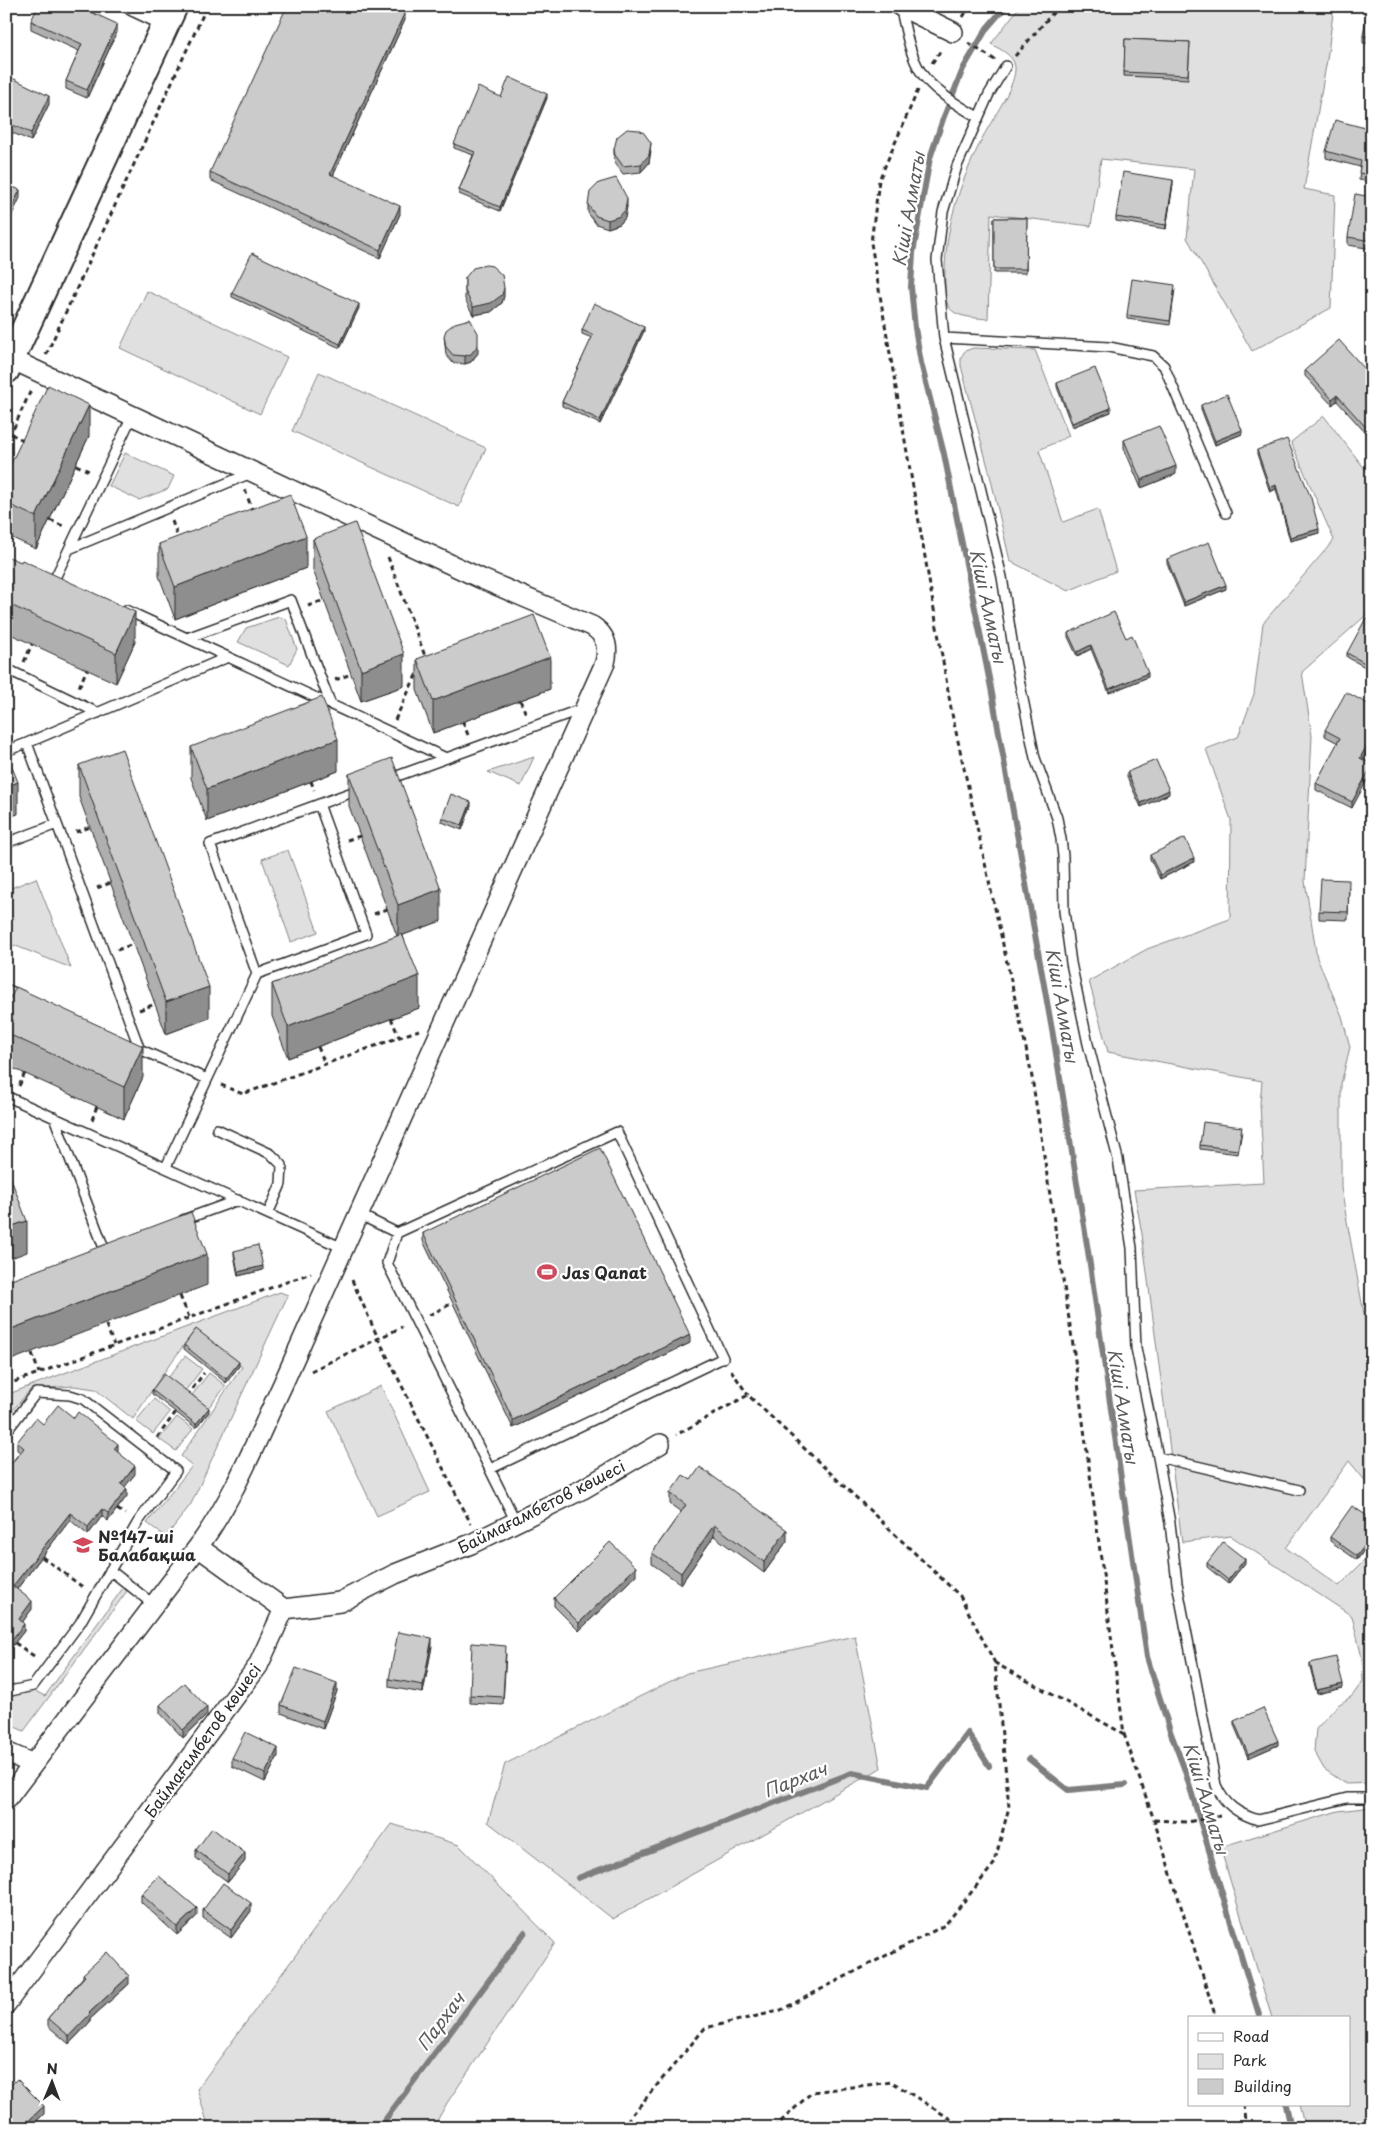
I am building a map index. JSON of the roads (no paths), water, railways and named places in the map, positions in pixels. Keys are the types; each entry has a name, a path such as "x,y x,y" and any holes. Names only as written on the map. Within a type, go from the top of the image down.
{"street":[{"path":"6,1800 198,1547 220,1516 230,1497 282,1386 585,708 607,654 605,638 599,631 379,531 246,475 132,416 38,373 9,365 171,14 133,6"},
{"path":"900,6 960,37"},
{"name":"Баймағамбетов көшесі","path":"6,2004 258,1666 284,1609 340,1602 395,1574 479,1540 583,1489 660,1444"},
{"path":"198,1547 284,1609"},
{"path":"6,1752 33,1764"}],"lane":[{"path":"900,6 914,58 925,78 963,108 978,117"},
{"path":"1006,66 978,117 957,166 948,194 937,260 944,338 1002,577 1015,660 1035,758 1057,818 1061,838 1064,911 1071,963 1088,1044 1118,1159 1132,1248 1136,1348 1170,1522 1177,1583 1219,1793 1230,1806 1258,1820 1347,1798 1372,1798"},
{"path":"944,338 1109,347 1153,356 1164,366 1226,513"},
{"path":"55,578 132,416"},
{"path":"69,549 246,475"},
{"path":"187,638 291,600 331,705"},
{"path":"116,606 446,758"},
{"path":"6,751 228,657"},
{"path":"6,681 11,671 98,713"},
{"path":"382,781 585,708"},
{"path":"27,743 140,1050"},
{"path":"166,1167 256,974 210,844 364,788"},
{"path":"256,974 366,934 319,804"},
{"path":"6,843 57,824"},
{"path":"6,989 30,1000"},
{"path":"124,1042 207,1080"},
{"path":"6,1096 268,1214 340,1255"},
{"path":"54,1117 104,1248"},
{"path":"217,1129 271,1154 282,1165 281,1184 268,1214"},
{"path":"490,1469 722,1358 617,1132 397,1234 387,1263 516,1522"},
{"path":"176,1222 238,1200"},
{"path":"358,1214 397,1234"},
{"path":"6,1432 36,1393 70,1395 91,1403 176,1471 138,1522 80,1623 33,1686 6,1692"},
{"path":"1158,1457 1298,1490"},
{"path":"110,1570 154,1605"}],"waterway":[{"name":"Кіші Алматы","path":"1006,6 987,28 963,69 930,158 913,253 911,287 915,328 921,363 944,454 991,688 1054,1041 1088,1251 1147,1657 1170,1731 1184,1768 1259,2016"},
{"name":"Пархач","path":"578,1878 852,1773 927,1788 968,1733 989,1766"},
{"name":"Пархач","path":"1029,1759 1068,1790 1125,1785"},
{"name":"Пархач","path":"379,2128 525,1932"},
{"name":"Кіші Алматы","path":"1286,2106 1291,2128"}],"place":[{"name":"Jas Qanat","path":"547,1272"},
{"name":"№147-ші Балабақша","path":"83,1545"}]}
